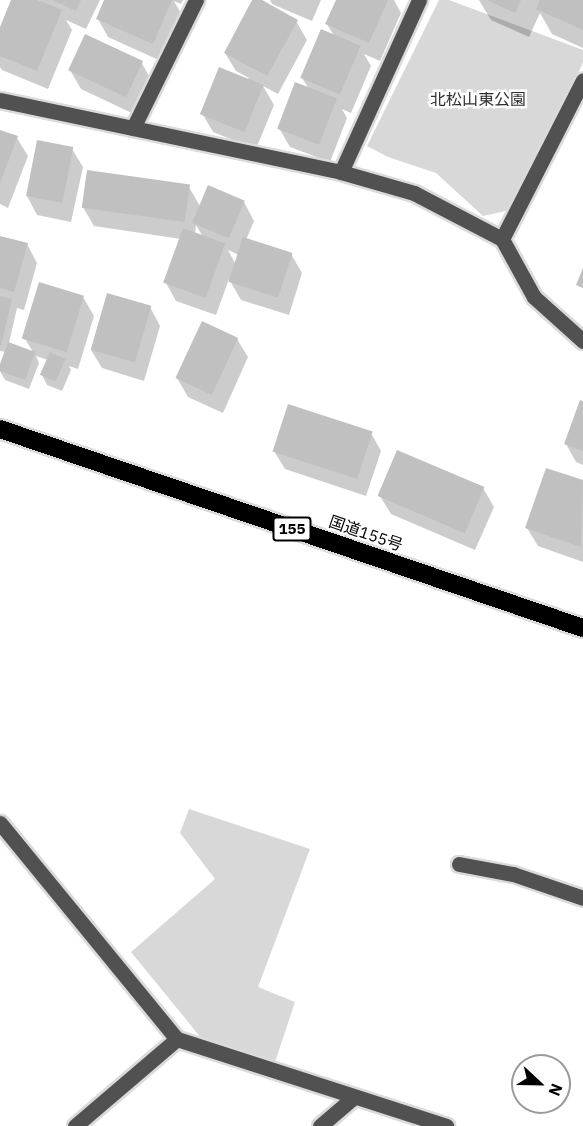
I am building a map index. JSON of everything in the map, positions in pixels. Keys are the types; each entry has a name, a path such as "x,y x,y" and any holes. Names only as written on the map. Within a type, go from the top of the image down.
{"highway":[{"name":"国道155号","path":"0,429 583,628"}],"street":[{"path":"133,128 196,0"},
{"path":"341,172 419,0"},
{"path":"502,239 583,80"},
{"path":"0,100 341,172 414,193 502,239 534,297 583,340"},
{"path":"0,823 177,1039 446,1126"},
{"path":"459,864 513,874 583,898"},
{"path":"75,1126 177,1039"},
{"path":"320,1126 354,1097"}],"green space":[{"name":"北松山東公園","path":"439,0 449,0 583,50 583,63 510,210 483,216 436,173 388,157 367,146"},
{"path":"189,809 310,849 258,987 295,1002 275,1062 202,1039 131,952 215,879 180,833"}],"building":[{"path":"11,0 38,0 62,10 37,71 0,56 0,27"},
{"path":"52,0 81,0 76,11"},
{"path":"104,0 172,0 153,44 96,19"},
{"path":"252,0 262,0 298,20 267,76 224,53"},
{"path":"336,0 388,0 369,43 325,24"},
{"path":"487,0 521,0 515,13"},
{"path":"540,0 583,0 583,30 536,9"},
{"path":"321,29 361,46 340,95 300,78"},
{"path":"85,34 143,61 126,97 68,70"},
{"path":"219,67 264,85 244,132 200,114"},
{"path":"295,82 337,98 319,145 277,129"},
{"path":"0,130 18,136 0,183"},
{"path":"37,140 73,147 62,203 26,196"},
{"path":"87,170 190,184 185,222 82,208"},
{"path":"208,185 245,201 229,238 192,223"},
{"path":"183,228 225,243 205,298 163,283"},
{"path":"0,236 28,243 14,292 0,288"},
{"path":"243,237 292,253 278,298 228,282"},
{"path":"583,268 583,288 576,285"},
{"path":"39,282 84,296 67,352 22,338"},
{"path":"107,293 151,306 135,362 91,350"},
{"path":"0,296 12,299 1,346 0,346"},
{"path":"202,321 238,338 212,395 175,378"},
{"path":"8,342 35,352 25,380 0,371 0,364"},
{"path":"50,352 66,359 55,382 40,375"},
{"path":"580,400 583,401 583,451 564,444"},
{"path":"288,404 373,432 357,479 273,452"},
{"path":"397,450 484,487 465,533 377,496"},
{"path":"546,468 583,480 581,547 525,528"}]}
